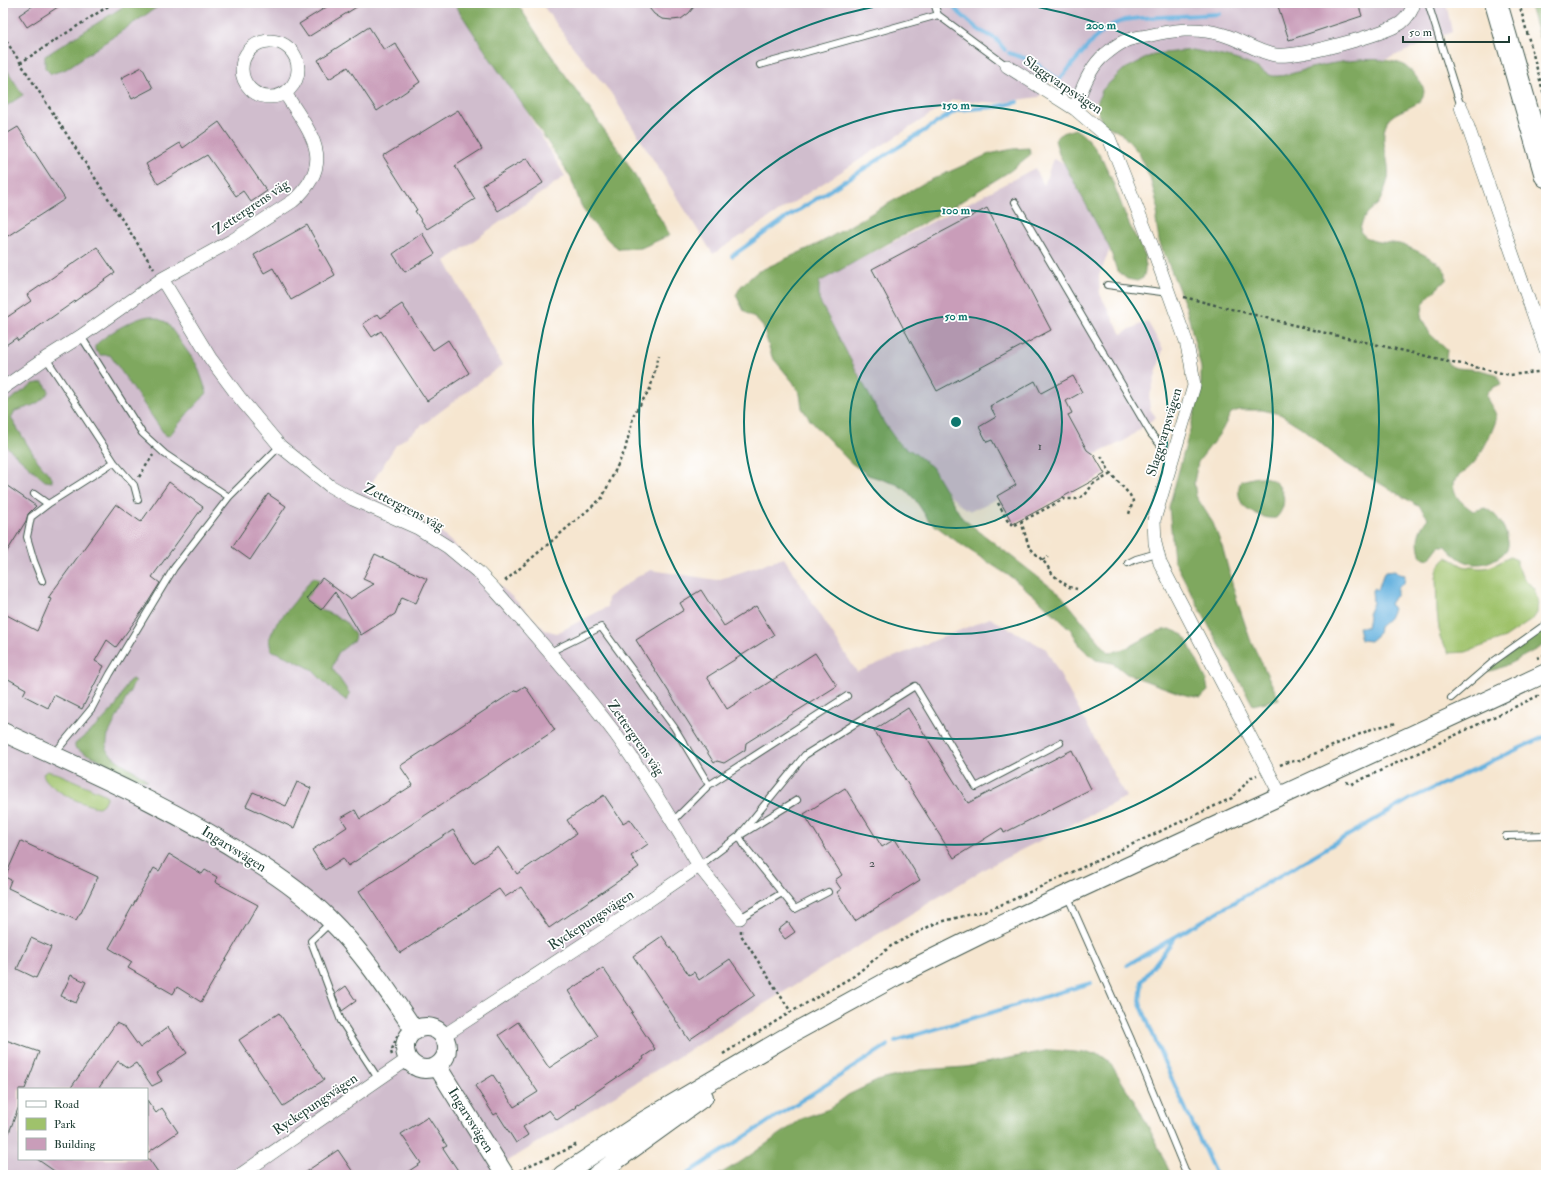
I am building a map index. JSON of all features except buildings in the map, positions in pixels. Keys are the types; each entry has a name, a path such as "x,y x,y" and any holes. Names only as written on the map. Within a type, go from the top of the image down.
{"highway":[{"path":"1496,3 1546,176"}],"main road":[{"path":"562,1175 645,1120 791,1034 895,977 1067,895 1546,673"},
{"name":"Ingarvsvägen","path":"3,732 142,797 198,826 266,868 303,895 332,921 364,957 415,1031"},
{"path":"430,1028 439,1032 443,1036 446,1042 445,1055 431,1070 402,1064 406,1054 406,1041 415,1031 430,1028"},
{"path":"596,1175 791,1034"},
{"name":"Ingarvsvägen","path":"431,1070 505,1175"}],"street":[{"path":"1075,109 1082,87 1100,59 1123,42 1165,31 1179,29 1197,30 1222,34 1256,49 1274,54 1292,55 1387,30 1402,22 1409,15 1414,3"},
{"path":"265,41 273,41 285,46 294,54 298,63 298,71 292,87 285,93 268,97 255,93 246,84 242,75 243,62 249,50 256,44 265,41"},
{"name":"Slaggvarpsvägen","path":"1007,66 1075,109 1109,138 1169,292 1186,341 1194,386 1154,520 1157,553 1160,563 1281,796"},
{"name":"Zettergrens väg","path":"3,388 81,336 162,279 233,240 293,201 307,186 313,174 317,162 317,152 315,141 285,93"},
{"path":"1460,107 1546,350"},
{"name":"Zettergrens väg","path":"162,279 210,358 239,397 280,446 330,486 353,499 418,528 448,547 478,572 495,590 593,705 673,821 699,866"},
{"path":"699,866 740,918"},
{"name":"Ryckepungsvägen","path":"443,1036 614,924 699,866"},
{"name":"Ryckepungsvägen","path":"240,1175 402,1064"}],"lane":[{"path":"934,3 938,15 1007,66"},
{"path":"1428,3 1460,107"},
{"path":"760,65 938,15"},
{"path":"1015,202 1150,434 1172,458"},
{"path":"1107,285 1169,292"},
{"path":"81,336 142,433 165,454 229,497"},
{"path":"46,358 114,462 134,485 138,500"},
{"path":"53,755 92,708 110,674 174,568 229,497 280,446"},
{"path":"42,581 34,561 27,536 31,517 48,504 114,462"},
{"path":"34,494 48,504"},
{"path":"1128,563 1157,553"},
{"path":"1451,698 1494,660 1546,624"},
{"path":"549,653 601,627 674,726 709,785"},
{"path":"739,836 805,755 915,686 976,787 1060,743"},
{"path":"673,821 709,785 847,696"},
{"path":"699,866 739,836 797,800"},
{"path":"1506,836 1546,835"},
{"path":"739,836 746,848 795,909 828,892"},
{"path":"740,918 782,893"},
{"path":"1067,895 1130,1037 1187,1175"},
{"path":"332,921 311,941 342,1021 379,1080"}],"path":[{"path":"20,63 113,3"},
{"path":"1519,3 1546,102"},
{"path":"3,36 147,260 162,279"},
{"path":"1169,292 1321,332 1510,376 1546,371"},
{"path":"495,590 602,498 625,450 634,414 650,389 659,355"},
{"path":"134,485 158,447"},
{"path":"1101,456 1111,474 1133,500 1129,514"},
{"path":"998,503 1010,524 1013,526 1064,499 1076,499 1085,495 1093,484 1111,474"},
{"path":"1021,521 1030,547 1053,575 1069,587 1077,589"},
{"path":"1042,560 1048,557"},
{"path":"1326,775 1352,784 1546,692"},
{"path":"740,918 741,935 791,1012"},
{"path":"397,1030 398,1035 391,1052 402,1064 405,1075 431,1070"}],"shaded area":[{"path":"3,3 462,3 565,176 445,261 502,365 396,445 366,492 439,531 511,596 545,630 557,633 607,607 608,597 637,577 651,570 717,580 784,558 857,672 990,618 1046,649 1126,797 986,868 485,1175 3,1175"},
{"path":"541,3 1446,3 1452,32 1377,63 1282,79 1205,54 1151,63 1089,106 1054,76 1039,97 997,103 953,100 713,254 611,93 574,48"},
{"path":"1053,159 1065,164 1110,249 1099,276 1100,294 1121,334 1147,321 1163,349 1149,399 1150,409 1156,417 1124,441 1094,455 1105,474 1013,524 998,496 997,499 971,511 961,506 945,490 932,467 900,444 884,423 819,300 819,283 834,273 1035,168 1044,185"}],"green space":[{"path":"129,3 163,3 66,69 51,74 45,68 45,56"},
{"path":"454,3 517,3 544,45 625,159 670,235 641,248 619,249 610,242 589,219 581,205 571,178"},
{"path":"1529,3 1546,3 1546,37 1539,38"},
{"path":"1193,50 1237,60 1254,66 1273,76 1287,75 1333,63 1358,60 1382,60 1394,62 1406,66 1411,70 1423,86 1424,93 1416,104 1395,114 1387,122 1384,143 1388,165 1388,179 1378,204 1365,217 1360,231 1368,239 1378,242 1399,244 1410,248 1438,263 1445,270 1446,280 1427,298 1423,305 1421,317 1430,334 1447,350 1446,359 1449,365 1456,368 1480,370 1496,374 1501,384 1492,388 1487,393 1488,400 1496,416 1496,420 1489,438 1474,462 1453,482 1455,492 1462,502 1473,511 1485,508 1496,516 1505,530 1508,543 1507,549 1495,559 1481,564 1468,563 1462,560 1451,552 1446,546 1439,546 1429,559 1421,557 1418,546 1418,537 1428,518 1420,507 1342,461 1302,428 1280,414 1262,410 1239,410 1231,413 1221,432 1198,462 1194,482 1196,496 1213,523 1223,549 1234,591 1250,639 1279,699 1253,705 1174,560 1169,507 1201,389 1201,368 1186,307 1159,241 1156,220 1158,207 1150,178 1139,153 1122,134 1102,123 1096,106 1102,90 1123,70 1154,54"},
{"path":"3,64 23,95 3,108"},
{"path":"1075,129 1086,137 1102,160 1115,187 1130,226 1143,251 1145,272 1143,278 1137,281 1127,279 1117,271 1110,249 1059,154 1055,140 1062,133"},
{"path":"1029,148 1031,154 1010,171 949,209 819,282 819,300 884,423 899,444 913,452 932,467 962,518 1061,595 1108,652 1129,647 1158,631 1170,629 1184,635 1206,679 1208,691 1200,698 1182,694 1127,674 1113,663 1096,660 1081,647 1071,630 1014,579 963,546 929,521 916,501 906,490 896,484 868,475 851,463 810,420 802,408 800,394 793,382 772,357 763,327 757,320 744,311 736,295 741,286 757,272 820,243 924,183 989,154 1013,149"},
{"path":"150,316 166,322 170,327 197,365 207,393 169,436 165,435 110,355 100,355 95,350 95,346 99,342 113,332 129,323"},
{"path":"43,382 49,391 43,399 35,404 15,411 11,418 37,460 52,478 52,482 45,481 3,445 3,405 33,384"},
{"path":"1257,477 1266,477 1275,482 1282,492 1284,502 1280,513 1276,518 1266,518 1249,511 1242,504 1239,497 1239,485 1241,481"},
{"path":"1446,557 1463,566 1478,568 1492,566 1510,557 1517,560 1517,565 1523,577 1534,589 1538,601 1537,613 1533,619 1505,638 1466,652 1449,653 1440,638 1437,612 1436,578 1438,568"},
{"path":"313,577 320,580 306,599 321,610 346,622 355,635 354,640 338,653 332,668 350,694 347,701 331,689 311,669 271,650 269,639 276,624"},
{"path":"1546,629 1546,644 1500,668 1488,671 1488,668"},
{"path":"132,679 135,681 108,735 106,749 114,758 148,781 129,775 75,748 75,744 98,725 116,706 128,682"},
{"path":"47,771 59,774 104,794 107,796 103,804 99,807 92,806 67,796 46,780 43,774"},
{"path":"1050,1050 1099,1054 1109,1061 1139,1109 1171,1175 718,1175 742,1161 803,1118 829,1109 848,1095 877,1081 920,1070 965,1067"}],"water":[{"path":"1395,570 1399,574 1405,575 1404,583 1397,588 1397,593 1390,604 1393,609 1389,618 1379,627 1378,634 1370,641 1361,640 1358,627 1367,627 1369,617 1368,614 1373,603 1372,590 1374,588 1378,590 1383,575 1386,571"}],"waterway":[{"path":"953,3 956,10 979,30 996,39 1005,50"},
{"path":"1009,53 1033,61 1059,80 1094,39 1110,26 1124,20 1219,14"},
{"path":"732,256 786,218 957,110 995,107 1018,102"},
{"path":"1127,965 1410,799 1546,736"},
{"path":"1174,939 1142,981 1140,1003 1165,1064 1216,1175"},
{"path":"895,1041 1091,983"},
{"path":"685,1175 888,1045"}]}
